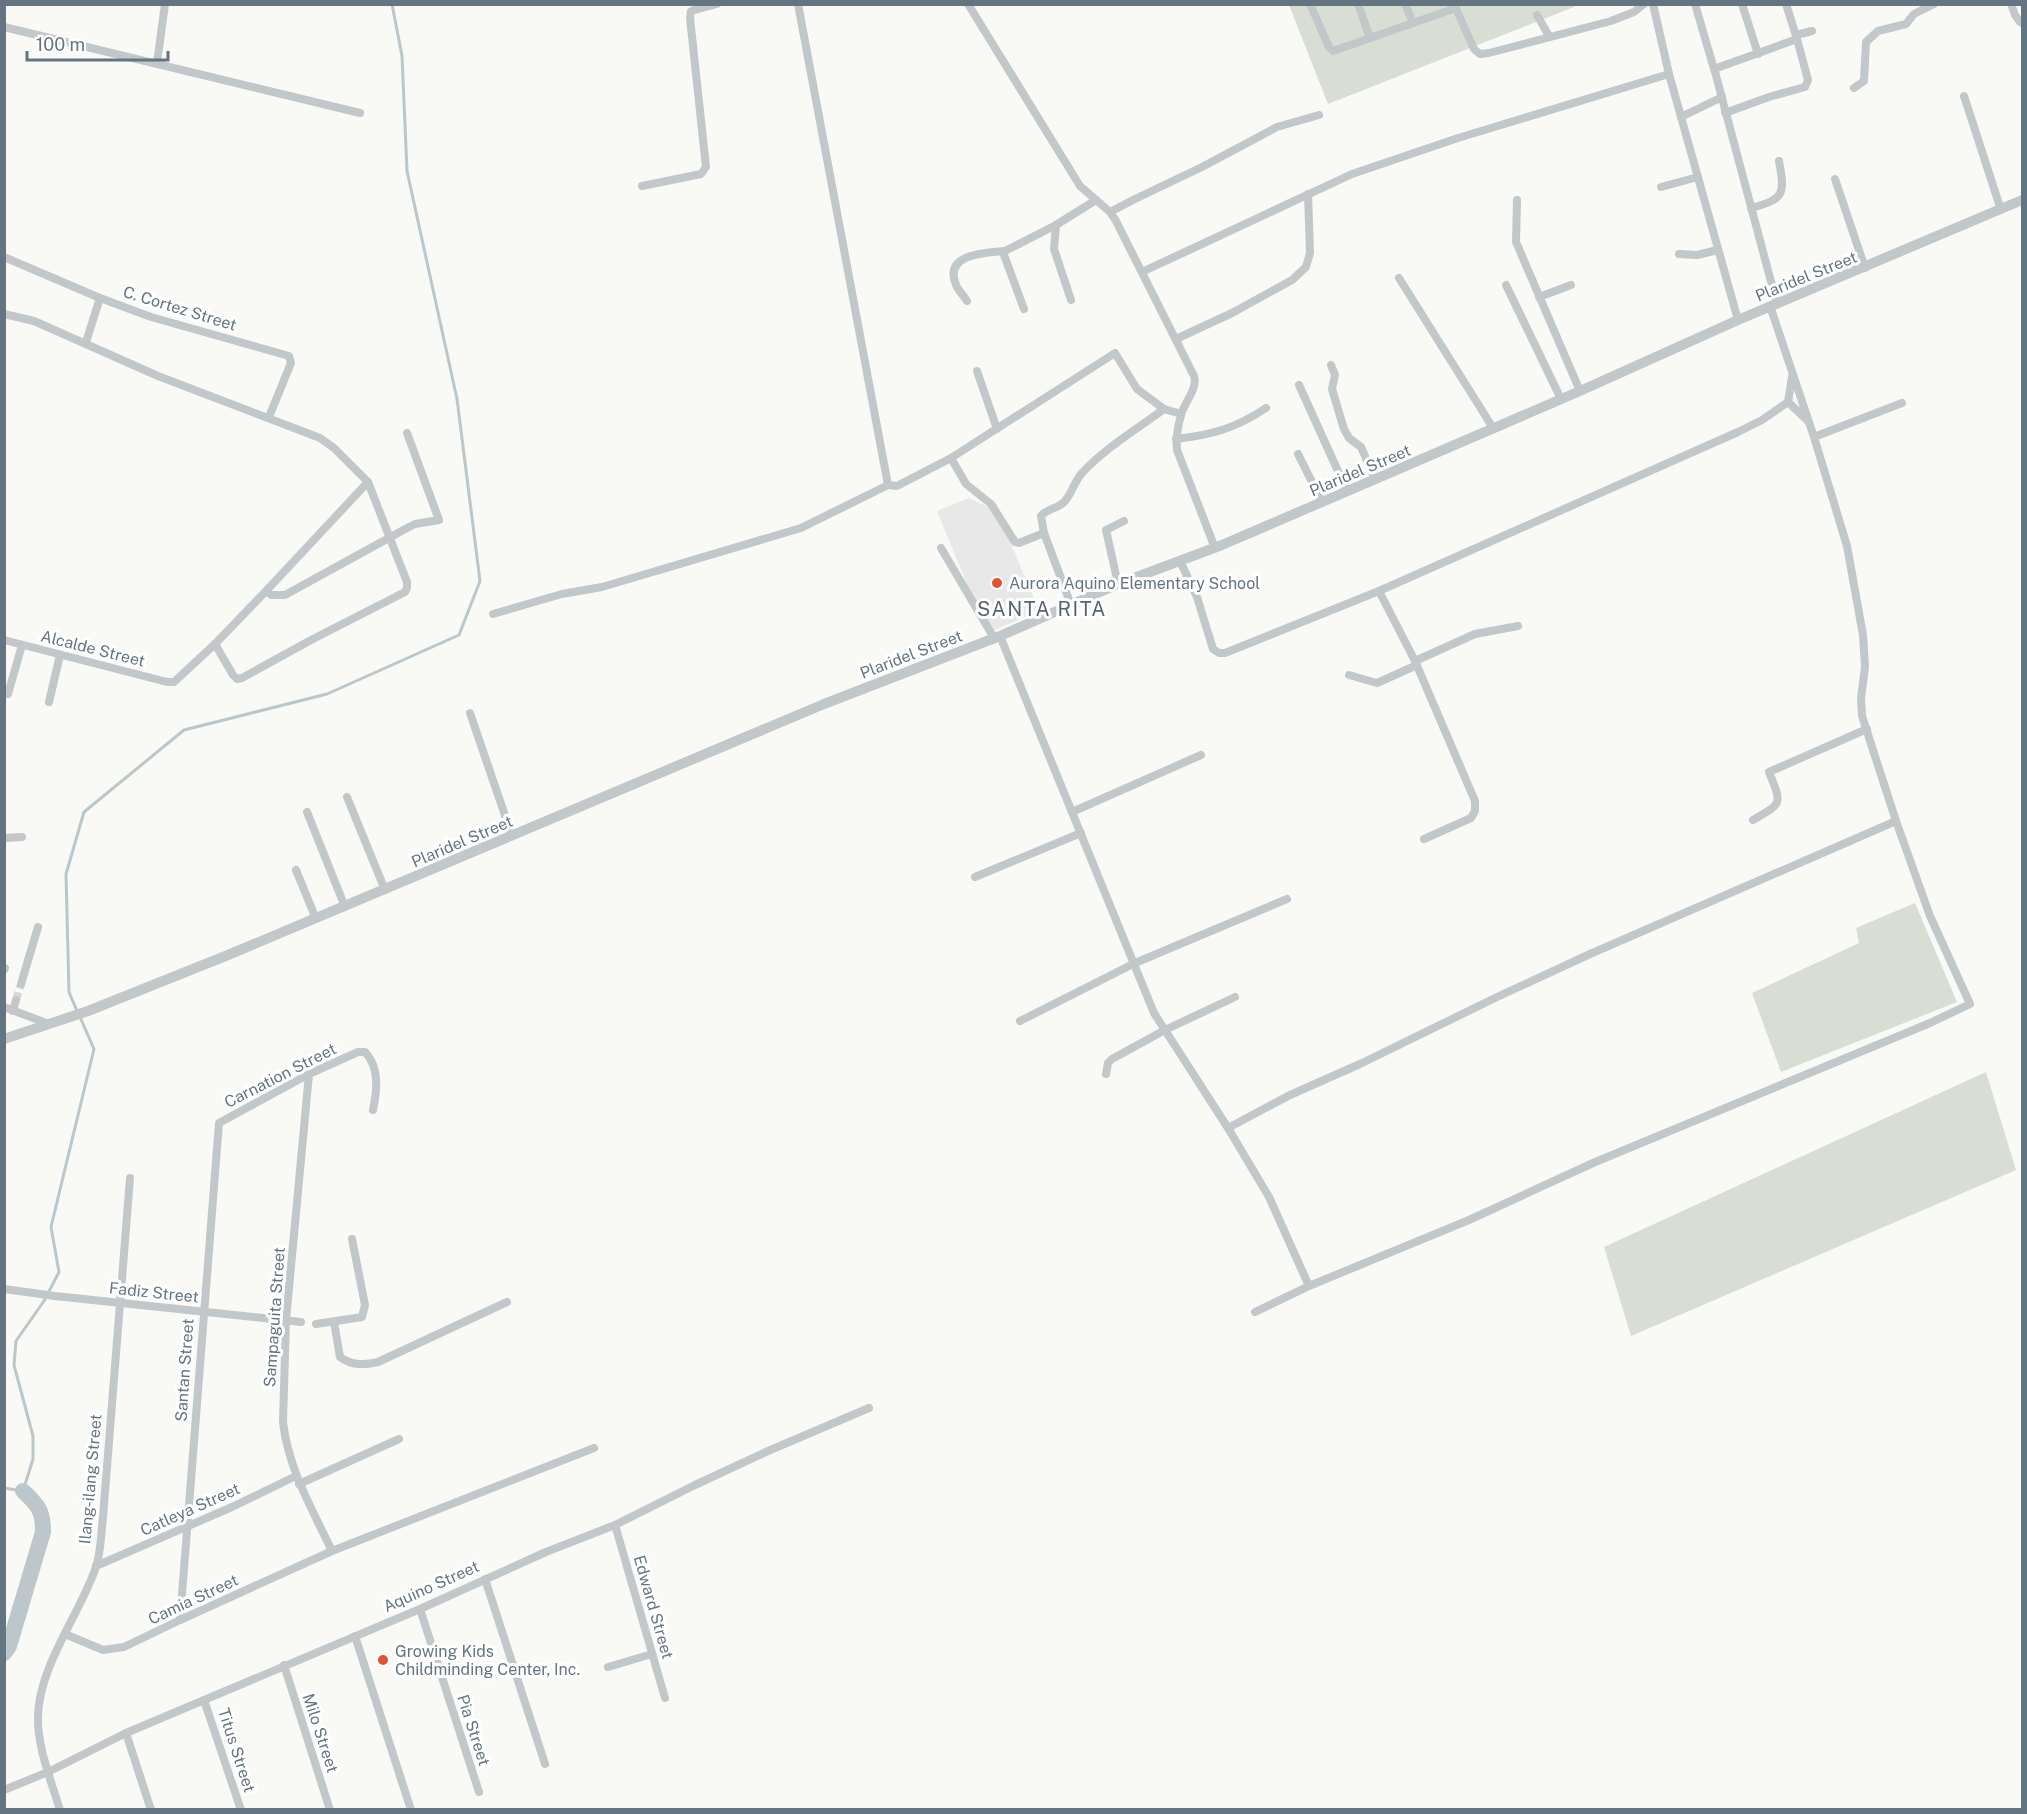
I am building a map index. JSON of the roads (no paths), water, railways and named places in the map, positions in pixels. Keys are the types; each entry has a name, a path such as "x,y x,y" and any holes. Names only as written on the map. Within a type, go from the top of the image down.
{"street":[{"path":"157,63 165,4"},
{"path":"642,186 701,174 705,171 690,18 691,11 696,8 717,4"},
{"path":"798,4 888,484"},
{"path":"968,4 1080,186 1110,213 1196,381 1181,414 1176,439 1180,460 1215,548"},
{"path":"1310,4 1329,47 1333,51 1413,24 1455,6 1474,49 1480,54 1611,21 1634,12 1644,4"},
{"path":"1358,4 1370,38"},
{"path":"1405,4 1413,24"},
{"path":"1653,4 1681,117 1738,320"},
{"path":"1255,1312 1309,1286 1470,1220 1593,1163 1930,1023 1970,1004 1930,916 1862,716 1863,635 1847,546 1792,374 1722,97 1695,4"},
{"path":"1742,4 1758,54"},
{"path":"1725,113 1805,87 1808,80 1786,4"},
{"path":"1854,88 1860,86 1864,81 1866,42 1878,31 1906,24 1914,14 1934,4"},
{"path":"2011,4 2014,15 2022,23"},
{"path":"1537,15 1549,36"},
{"path":"4,27 360,113"},
{"path":"1714,68 1758,54 1812,31"},
{"path":"1142,272 1352,174 1458,138 1670,74"},
{"path":"1964,96 2001,210"},
{"path":"1681,117 1722,97"},
{"path":"1110,213 1135,198 1202,167 1277,127 1319,115"},
{"path":"1751,208 1775,201 1780,196 1782,180 1779,161"},
{"path":"1661,187 1698,177"},
{"path":"1835,179 1865,268"},
{"path":"1176,339 1232,313 1292,280 1302,272 1309,262 1310,253 1308,194"},
{"path":"967,301 956,284 954,271 966,256 1005,250 1056,225 1096,200"},
{"path":"1517,200 1515,238 1580,391"},
{"name":"Plaridel Street","path":"4,1039 88,1011 316,919 824,704 994,638 1118,584 1215,548 1580,391 1738,320 2022,200"},
{"path":"1056,225 1054,249 1071,300"},
{"path":"1005,250 1004,255 1024,309"},
{"path":"1680,254 1697,255 1718,250"},
{"name":"C. Cortez Street","path":"4,257 100,298 158,319 289,356 291,363 269,417"},
{"path":"1399,278 1494,428"},
{"path":"1506,285 1561,399"},
{"path":"1539,297 1571,285"},
{"path":"87,342 100,298"},
{"path":"4,314 34,321 87,342 158,376 269,417 327,442 368,482 407,582 407,588 237,679 232,675 216,644 368,482"},
{"path":"493,614 562,594 602,587 801,528 888,484 897,486 951,458 1115,353 1137,389 1164,409 1181,414"},
{"path":"1330,365 1335,375 1332,389 1344,429 1349,438 1361,447 1376,479"},
{"path":"976,371 997,429"},
{"path":"1180,561 1197,597 1214,649 1219,653 1226,653 1379,591 1738,432 1762,420 1788,402 1792,374"},
{"path":"1299,385 1347,491"},
{"path":"1788,402 1808,421"},
{"path":"1814,438 1902,403"},
{"path":"1176,439 1223,431 1266,408"},
{"path":"1071,605 1044,533 1041,516 1044,512 1064,503 1082,473 1164,409"},
{"path":"266,591 271,596 285,595 415,524 439,520 407,433"},
{"path":"1298,454 1322,502"},
{"path":"951,458 966,484 991,504 1015,542 1019,543 1044,533"},
{"path":"1118,584 1106,530 1124,521"},
{"path":"941,548 994,638 1081,833 1154,1013 1228,1128 1269,1197 1309,1286"},
{"path":"1379,591 1416,663 1475,801 1475,811 1471,818 1424,838"},
{"path":"1349,675 1377,683 1475,634 1518,626"},
{"name":"Alcalde Street","path":"4,640 167,682 174,682 216,644"},
{"path":"8,694 22,645"},
{"path":"49,702 60,655"},
{"path":"470,713 512,836"},
{"path":"1752,820 1774,808 1778,803 1778,796 1769,772 1867,729"},
{"path":"1072,812 1201,755"},
{"path":"347,797 385,890"},
{"path":"307,812 345,907"},
{"path":"1228,1128 1290,1095 1590,954 1896,821"},
{"path":"975,877 1081,833"},
{"path":"4,838 22,837"},
{"path":"296,870 316,919"},
{"path":"1020,1021 1135,963 1287,899"},
{"path":"21,984 38,927"},
{"path":"1106,1074 1108,1063 1112,1059 1165,1030 1235,997"},
{"path":"16,1000 9,1009 49,1024"},
{"name":"Carnation Street","path":"219,1123 309,1074 358,1052 365,1052 369,1056 377,1082 373,1110"},
{"name":"Sampaguita Street","path":"309,1074 286,1320 283,1422 284,1437 297,1480 332,1551"},
{"name":"Santan Street","path":"180,1620 219,1123"},
{"name":"Ilang-ilang Street","path":"60,1809 38,1730 39,1700 45,1679 96,1566 104,1506 130,1178"},
{"path":"316,1324 362,1317 365,1312 352,1239"},
{"name":"Fadiz Street","path":"4,1289 301,1322"},
{"path":"334,1322 340,1357 348,1363 364,1365 378,1362 507,1302"},
{"name":"Aquino Street","path":"4,1790 48,1772 126,1733 615,1525 757,1456 869,1408"},
{"name":"Catleya Street","path":"96,1566 399,1438"},
{"name":"Camia Street","path":"65,1634 103,1650 137,1642 332,1551 594,1448"},
{"name":"Edward Street","path":"615,1525 664,1698"},
{"path":"485,1579 545,1764"},
{"name":"Pia Street","path":"420,1609 478,1792"},
{"path":"355,1636 411,1809"},
{"path":"608,1667 652,1654"},
{"name":"Milo Street","path":"284,1665 330,1809"},
{"name":"Titus Street","path":"204,1700 241,1809"},
{"path":"126,1733 151,1809"}],"waterway":[{"path":"77,1011 69,992 66,874 84,812 184,730 327,694 459,635 480,581 457,399 407,171 402,56 392,4"},
{"path":"4,1488 23,1491 33,1459 33,1436 14,1365 16,1341 44,1301 59,1272 51,1227 94,1049 80,1017"},
{"path":"4,1653 9,1646 43,1532 39,1508 23,1491"}],"tunnel":[{"path":"16,1000 21,984"}],"place":[{"name":"Aurora Aquino Elementary School","path":"997,583"},
{"name":"Growing Kids Childminding Center, Inc.","path":"383,1660"}],"district":[{"name":"SANTA RITA","path":"1042,609"}]}
